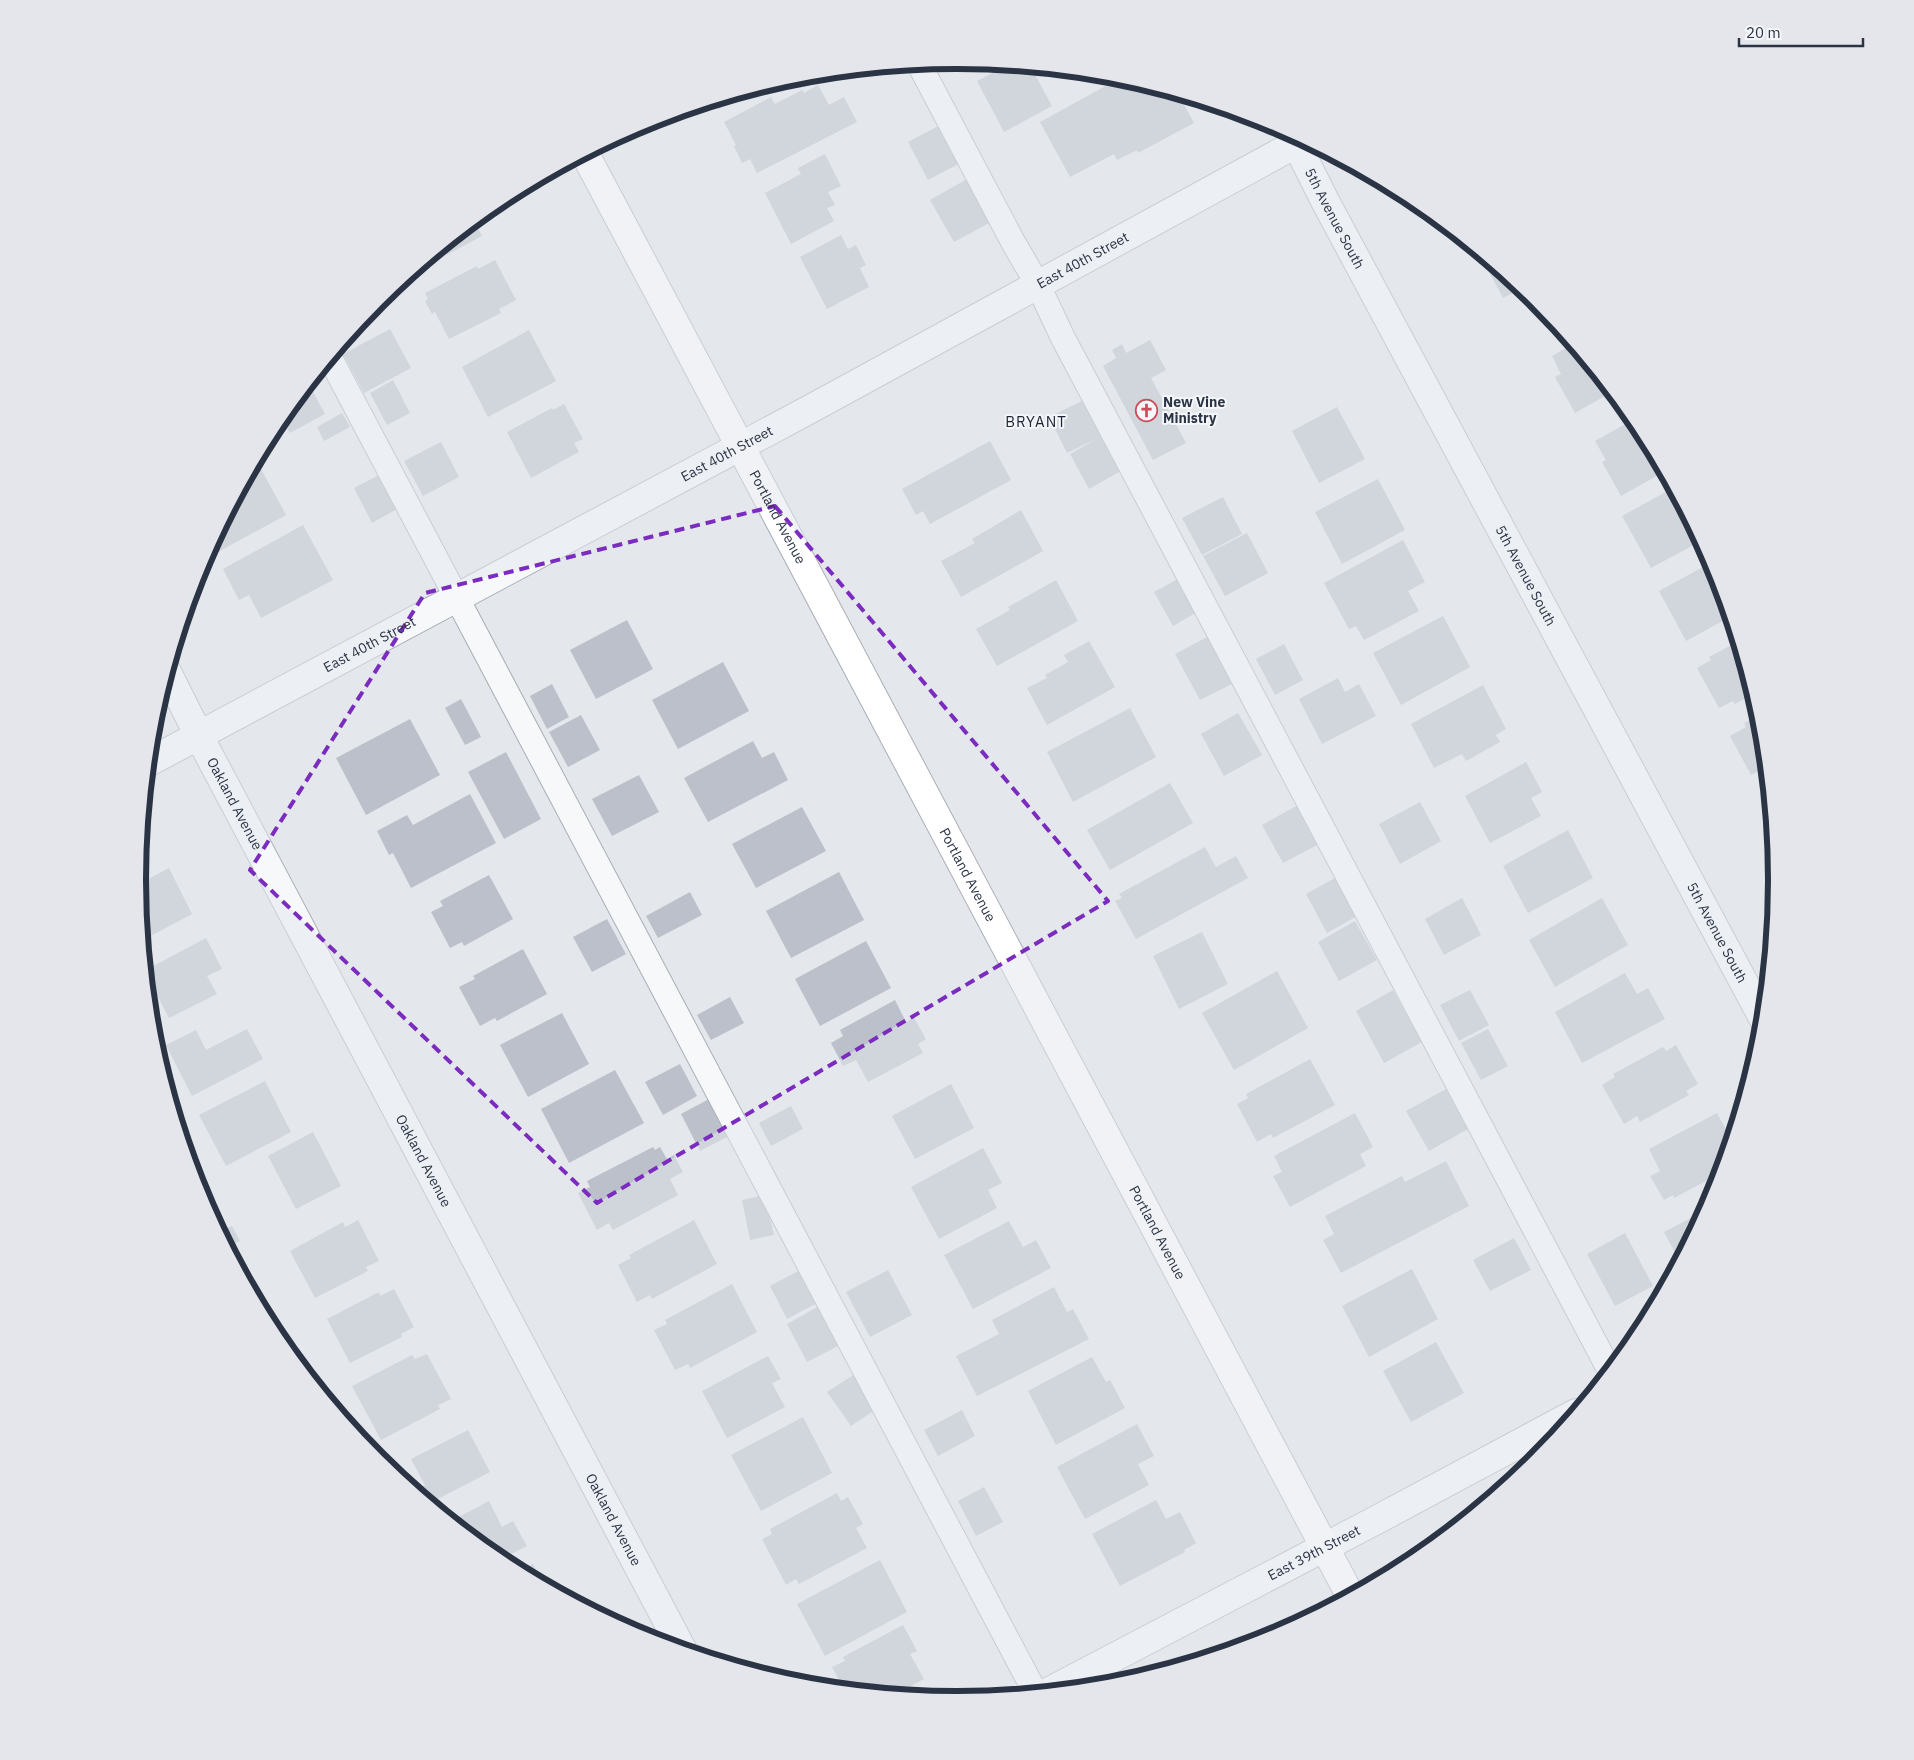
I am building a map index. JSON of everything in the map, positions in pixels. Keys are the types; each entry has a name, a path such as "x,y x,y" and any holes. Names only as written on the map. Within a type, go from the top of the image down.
{"street":[{"name":"East 40th Street","path":"155,759 1038,285 1292,142"},
{"name":"5th Avenue South","path":"1300,145 1758,1008"},
{"name":"Portland Avenue","path":"587,158 1348,1591"},
{"name":"Oakland Avenue","path":"171,680 678,1641"},
{"name":"East 39th Street","path":"1063,1684 1396,1510 1563,1419"}],"lane":[{"path":"922,70 1013,242 1038,285 1063,338 1607,1366"},
{"path":"332,363 1033,1687"}],"highlighted area":[{"path":"775,506 1108,901 597,1203 250,870 425,593"}],"building":[{"path":"998,70 1034,73 1052,106 1004,132 977,81"},
{"path":"1111,83 1182,101 1194,123 1138,153 1137,150 1117,160 1114,154 1070,177 1040,122"},
{"path":"818,85 829,105 844,97 857,122 757,173 750,159 742,163 734,146 736,145 724,122 771,97 775,104 802,90 804,93"},
{"path":"733,100 719,109 717,105"},
{"path":"944,123 964,161 928,180 908,142"},
{"path":"825,154 841,186 828,192 835,205 827,208 834,221 791,244 765,193 801,174 798,168"},
{"path":"967,179 991,222 954,242 930,200"},
{"path":"477,226 482,236 429,265"},
{"path":"841,235 848,249 856,245 866,265 860,268 869,287 827,309 800,257"},
{"path":"495,260 516,300 499,309 501,313 449,339 435,312 432,314 425,301 428,299 425,293 477,266 478,269"},
{"path":"1485,264 1515,292 1503,298"},
{"path":"390,329 411,368 364,393 343,354"},
{"path":"529,330 556,381 488,417 462,367"},
{"name":"New Vine Ministry","path":"1150,340 1166,370 1151,378 1186,443 1153,460 1103,366 1116,358 1112,350 1122,344 1126,353"},
{"path":"1568,347 1607,395 1575,413 1555,377 1561,374 1552,356"},
{"path":"393,380 410,413 387,425 370,393"},
{"path":"312,390 325,414 290,433 285,425"},
{"path":"1090,397 1126,468 1089,489 1070,454 1098,438 1067,453 1049,417"},
{"path":"564,404 583,439 574,443 579,452 531,478 507,432 552,408 553,410"},
{"path":"1337,407 1365,459 1319,483 1292,431"},
{"path":"342,413 350,427 324,441 317,427"},
{"path":"1627,423 1660,474 1621,496 1602,462 1606,460 1595,441"},
{"path":"990,441 1011,480 930,524 923,511 916,515 902,489"},
{"path":"441,442 459,477 423,496 404,461"},
{"path":"261,469 286,515 218,552 217,550 229,521 255,472"},
{"path":"379,475 397,509 372,523 354,488"},
{"path":"1378,479 1405,530 1342,564 1315,512"},
{"path":"1669,490 1695,544 1651,568 1622,516"},
{"path":"1223,497 1242,534 1202,555 1182,518"},
{"path":"1021,510 1043,551 961,597 941,561 975,543 972,539"},
{"path":"303,525 333,580 261,618 249,595 239,600 223,569"},
{"path":"1247,533 1268,573 1225,596 1203,556"},
{"path":"1403,540 1425,582 1408,591 1419,611 1364,640 1356,626 1349,629 1324,583"},
{"path":"1704,566 1725,620 1686,641 1659,591"},
{"path":"1185,575 1204,608 1173,626 1154,592"},
{"path":"1056,580 1078,621 997,666 976,629 1010,610 1008,607"},
{"path":"1443,616 1470,667 1401,705 1373,653"},
{"path":"627,620 653,669 596,699 570,650"},
{"path":"1211,635 1236,682 1200,700 1175,654"},
{"path":"1089,641 1115,687 1047,725 1027,688 1047,678 1045,675 1068,662 1064,655"},
{"path":"1284,644 1303,680 1275,695 1256,659"},
{"path":"1733,644 1747,697 1735,704 1733,701 1719,708 1697,668 1711,660 1709,657"},
{"path":"723,662 749,711 678,749 652,700"},
{"path":"1338,678 1345,692 1359,684 1376,716 1322,744 1299,699"},
{"path":"552,684 569,717 547,729 530,696"},
{"path":"1483,685 1506,729 1496,735 1500,742 1466,761 1462,754 1434,768 1411,724"},
{"path":"461,699 481,737 465,745 445,708"},
{"path":"1130,708 1156,757 1073,802 1047,752"},
{"path":"1238,713 1262,755 1224,776 1201,734"},
{"path":"581,715 600,750 568,767 549,732"},
{"path":"410,719 440,775 366,815 336,758"},
{"path":"1752,719 1760,770 1751,775 1730,736 1746,727 1744,723"},
{"path":"753,741 762,758 774,752 788,780 708,822 684,778"},
{"path":"506,752 541,819 504,839 468,772"},
{"path":"1526,762 1542,792 1531,798 1541,816 1490,843 1465,796"},
{"path":"639,775 659,812 612,836 592,799"},
{"path":"1170,783 1193,823 1110,870 1087,830"},
{"path":"470,794 496,843 411,888 393,853 389,855 377,831 407,815 413,825"},
{"path":"1420,802 1441,841 1400,864 1379,824"},
{"path":"1298,805 1319,844 1283,863 1262,825"},
{"path":"802,807 826,851 756,888 732,844"},
{"path":"1568,830 1593,878 1528,913 1503,866"},
{"path":"1205,847 1216,867 1236,856 1248,878 1136,939 1115,901 1122,898 1119,894"},
{"path":"169,868 192,914 148,938 147,933 146,880"},
{"path":"839,872 864,920 791,958 766,911"},
{"path":"1344,873 1366,911 1327,933 1306,894"},
{"path":"489,875 513,919 464,946 462,942 450,948 431,912 443,906 440,901"},
{"path":"690,892 702,915 658,938 646,916"},
{"path":"1462,898 1481,935 1444,955 1425,919"},
{"path":"1602,898 1628,945 1555,987 1529,940"},
{"path":"607,919 626,954 592,972 573,937"},
{"path":"1355,921 1377,960 1339,981 1318,942"},
{"path":"1202,932 1228,984 1179,1009 1153,956"},
{"path":"206,938 222,969 207,976 217,994 169,1018 153,988 151,967"},
{"path":"866,941 891,988 820,1026 795,979"},
{"path":"523,949 547,994 497,1021 495,1018 480,1026 459,987 475,979 473,976"},
{"path":"1277,971 1308,1028 1234,1070 1202,1013"},
{"path":"1625,973 1637,994 1648,988 1665,1019 1582,1063 1555,1012"},
{"path":"1393,990 1422,1042 1384,1063 1356,1011"},
{"path":"1470,990 1489,1025 1459,1041 1440,1005"},
{"path":"730,997 744,1023 711,1040 697,1015"},
{"path":"895,1000 906,1022 914,1018 926,1039 918,1044 923,1053 868,1082 856,1060 843,1066 831,1043 843,1036 840,1030"},
{"path":"562,1013 589,1064 528,1097 500,1045"},
{"path":"247,1029 263,1059 192,1096 166,1045 196,1030 206,1050"},
{"path":"1488,1029 1508,1066 1481,1080 1461,1043"},
{"path":"1676,1045 1698,1084 1686,1091 1689,1095 1640,1122 1637,1116 1624,1124 1602,1085 1615,1077 1613,1074 1663,1047 1666,1051"},
{"path":"1310,1059 1335,1105 1273,1138 1271,1134 1257,1142 1237,1104 1248,1098 1246,1094"},
{"path":"680,1064 697,1096 663,1115 645,1082"},
{"path":"615,1070 644,1123 569,1163 541,1109"},
{"path":"265,1081 291,1132 226,1166 199,1115"},
{"path":"951,1084 974,1128 915,1159 892,1116"},
{"path":"1446,1089 1468,1129 1429,1151 1406,1111"},
{"path":"709,1099 729,1136 700,1151 681,1114"},
{"path":"791,1106 803,1129 771,1146 759,1123"},
{"path":"1355,1113 1373,1147 1360,1154 1366,1166 1290,1207 1273,1176 1282,1172 1274,1156"},
{"path":"1717,1113 1728,1133 1710,1179 1674,1198 1673,1195 1664,1200 1650,1176 1660,1171 1649,1149"},
{"path":"313,1132 341,1186 296,1209 268,1156"},
{"path":"653,1147 655,1150 660,1147 667,1159 674,1155 683,1172 670,1179 678,1195 613,1230 609,1223 597,1230 578,1193 590,1187 587,1181"},
{"path":"983,1148 1002,1183 988,1190 997,1208 939,1239 911,1187"},
{"path":"1446,1161 1469,1206 1341,1273 1323,1240 1334,1234 1325,1216 1402,1176 1405,1182"},
{"path":"765,1195 774,1235 750,1240 742,1200"},
{"path":"1695,1216 1676,1255 1664,1232"},
{"path":"358,1220 379,1261 366,1267 368,1271 315,1298 290,1251 343,1222 345,1227"},
{"path":"694,1220 717,1264 652,1299 650,1295 637,1302 618,1265 631,1258 629,1255"},
{"path":"1009,1221 1023,1247 1036,1240 1051,1268 973,1309 944,1255"},
{"path":"232,1226 240,1241 232,1245 225,1230"},
{"path":"1625,1233 1653,1286 1615,1306 1587,1254"},
{"path":"1514,1238 1531,1270 1490,1291 1473,1260"},
{"path":"802,1269 819,1302 787,1319 770,1286"},
{"path":"1412,1269 1438,1319 1369,1357 1342,1306"},
{"path":"888,1270 912,1315 870,1337 846,1292"},
{"path":"732,1284 757,1332 690,1368 688,1364 675,1370 654,1330 667,1324 665,1320"},
{"path":"1054,1287 1067,1312 1073,1309 1089,1339 977,1396 956,1356 999,1334 992,1320"},
{"path":"394,1289 414,1327 401,1334 402,1337 350,1363 327,1319 379,1292 380,1296"},
{"path":"821,1305 842,1344 807,1362 787,1324"},
{"path":"1436,1342 1464,1393 1411,1422 1383,1371"},
{"path":"427,1354 451,1399 438,1405 440,1409 381,1440 352,1386 412,1355 415,1359"},
{"path":"768,1356 781,1379 772,1383 785,1407 727,1438 702,1391"},
{"path":"1092,1357 1106,1382 1110,1380 1125,1408 1056,1445 1028,1391"},
{"path":"855,1374 878,1408 851,1426 827,1392"},
{"path":"962,1410 975,1436 938,1456 924,1430"},
{"path":"803,1417 832,1473 761,1511 731,1455"},
{"path":"1137,1424 1154,1456 1138,1464 1149,1485 1085,1519 1057,1467"},
{"path":"468,1430 490,1472 435,1501 419,1488 425,1485 411,1459"},
{"path":"984,1487 1003,1522 976,1536 958,1501"},
{"path":"837,1493 841,1501 848,1497 863,1524 856,1528 867,1548 799,1584 796,1579 786,1585 762,1539 772,1534 770,1529"},
{"path":"1156,1500 1166,1519 1180,1512 1196,1543 1184,1550 1185,1552 1120,1586 1092,1534"},
{"path":"489,1501 502,1527 513,1521 527,1546 507,1556 456,1518"},
{"path":"880,1560 907,1612 825,1656 797,1604"},
{"path":"533,1564 540,1576 526,1567"},
{"path":"903,1625 917,1651 910,1654 924,1679 904,1690 840,1682 832,1667 845,1661 843,1657"}],"place":[{"name":"New Vine Ministry","path":"1147,410"}],"district":[{"name":"BRYANT","path":"1036,422"}]}
